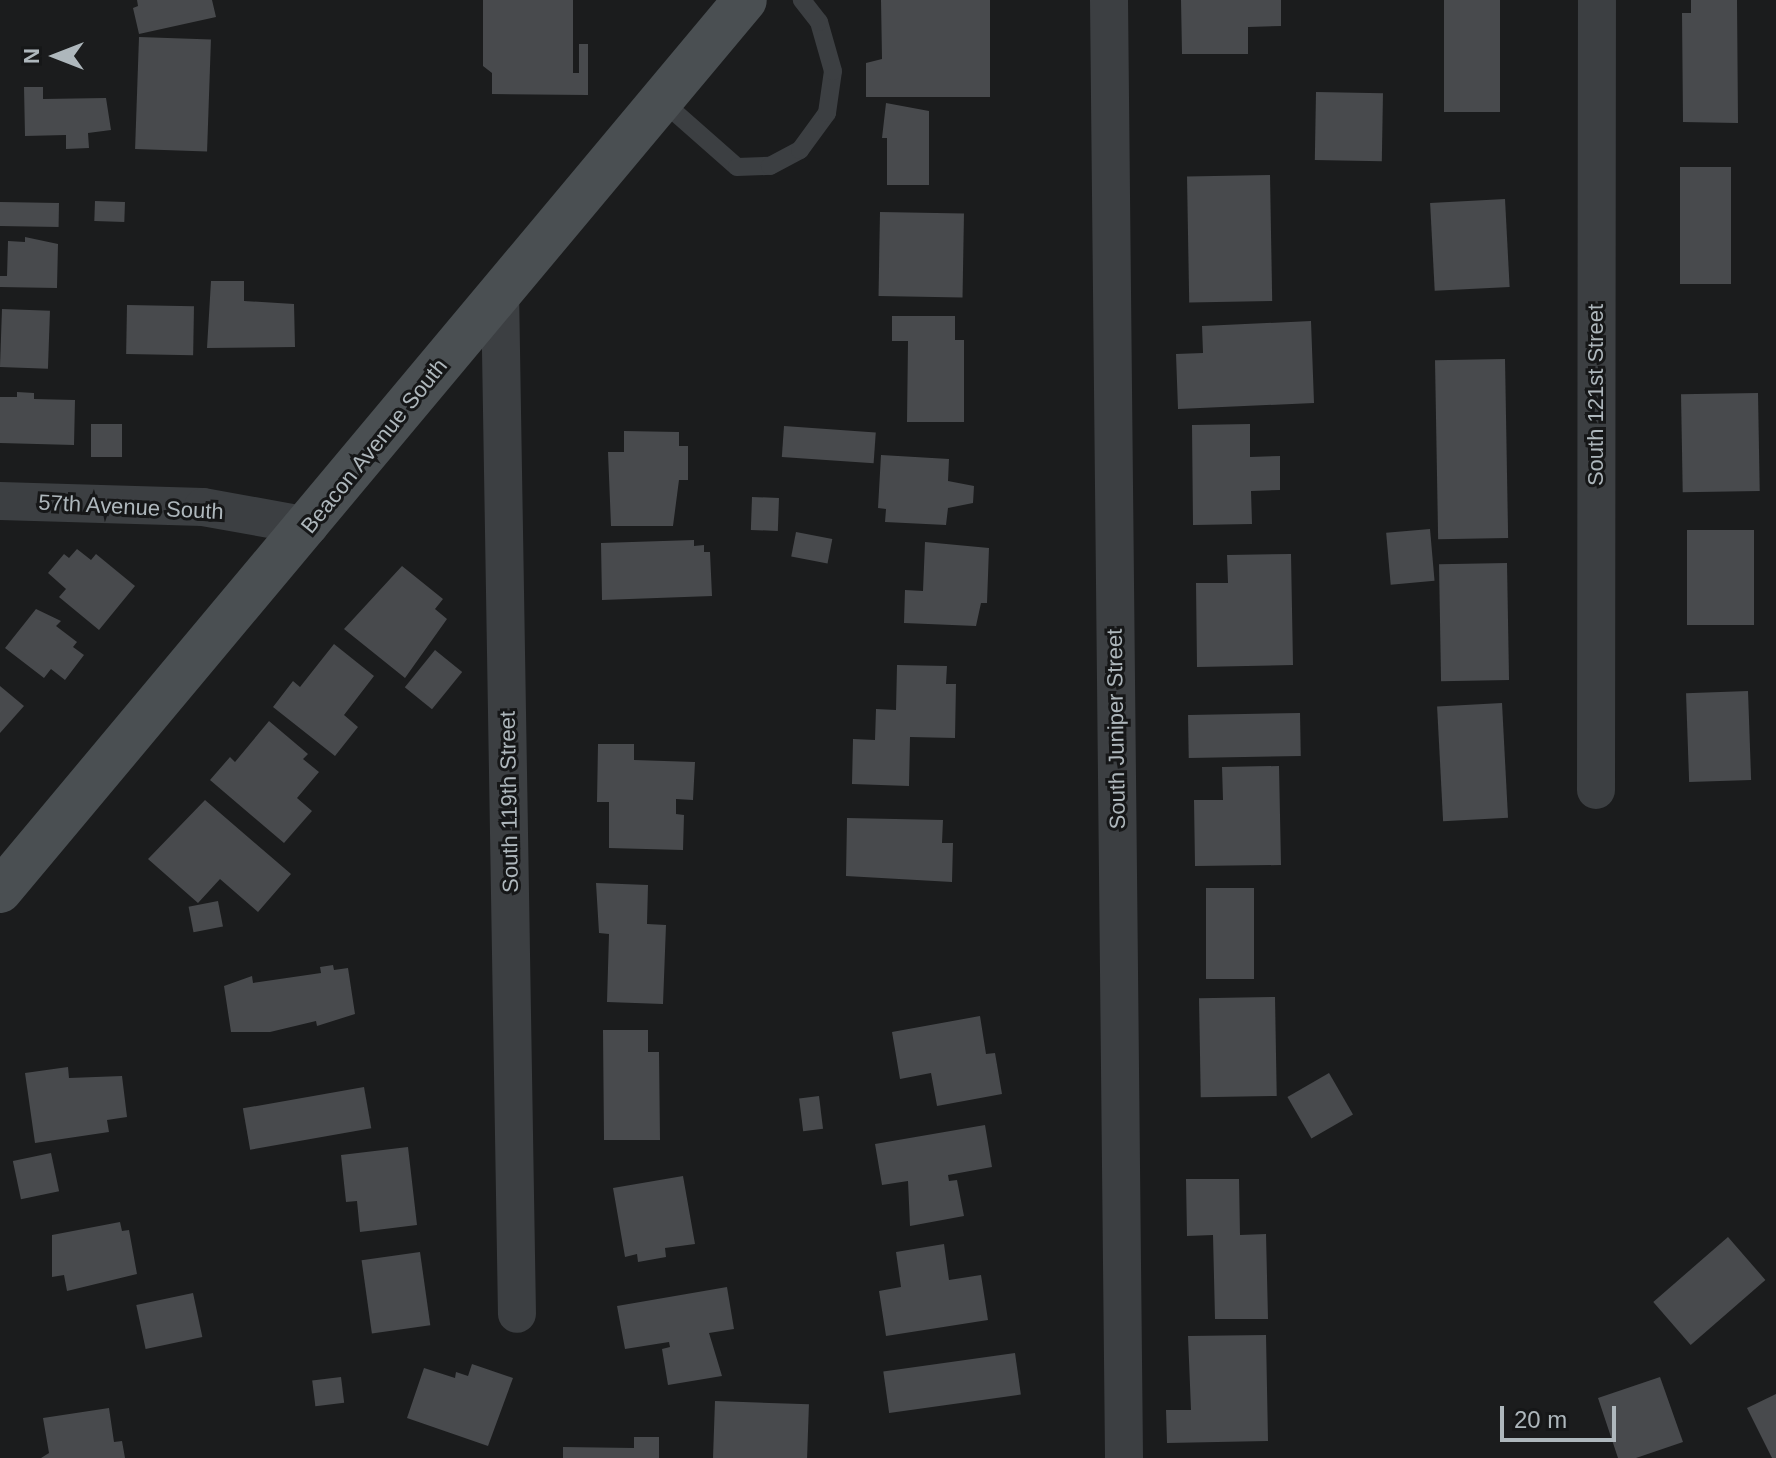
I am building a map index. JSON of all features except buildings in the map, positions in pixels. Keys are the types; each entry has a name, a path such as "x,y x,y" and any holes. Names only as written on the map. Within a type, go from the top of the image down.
{"street":[{"name":"Beacon Avenue South","path":"0,891 309,526 500,290 745,0"},
{"name":"South Juniper Street","path":"1109,0 1124,1458"},
{"name":"South 121st Street","path":"1596,790 1597,0"},
{"name":"South 119th Street","path":"500,290 517,1314"},
{"name":"57th Avenue South","path":"0,501 203,507 309,526"}],"lane":[{"path":"661,100 737,167 770,166 800,150 827,113 833,71 819,22 802,0"}]}
